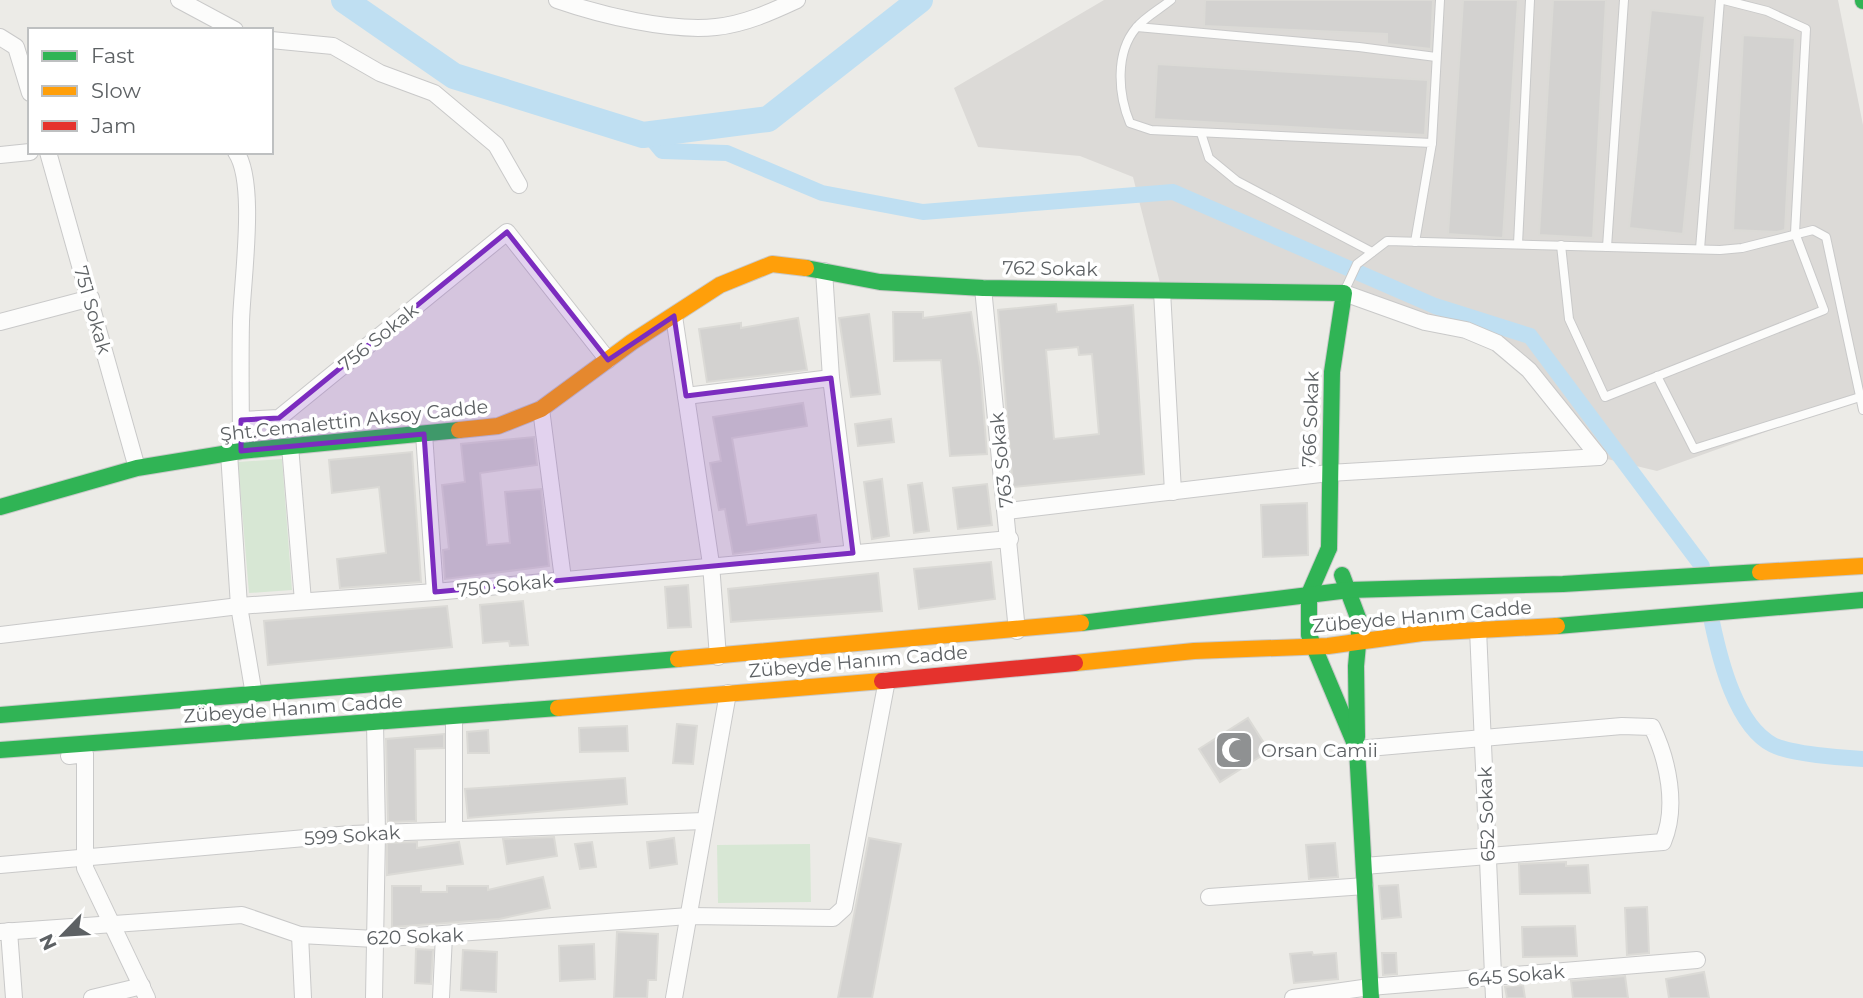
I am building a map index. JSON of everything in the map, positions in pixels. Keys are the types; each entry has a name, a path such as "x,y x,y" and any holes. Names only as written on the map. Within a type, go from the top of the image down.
{"main road":[{"name":"762 Sokak","path":"758,268 772,264 880,282 983,288 1344,293"},
{"name":"Şht.Cemalettin Aksoy Cadde","path":"0,507 137,468 235,452 498,426 541,409 608,360 720,285 758,268"},
{"name":"766 Sokak","path":"1329,548 1332,372 1344,293"},
{"path":"1329,548 1349,590 1360,623 1357,749 1371,992"},
{"path":"1329,548 1309,594 1307,619 1313,646 1357,749"},
{"name":"Zübeyde Hanım Cadde","path":"0,715 1017,631 1349,590 1454,589 1863,565"},
{"name":"Zübeyde Hanım Cadde","path":"0,750 375,723 1194,651 1313,646 1478,629 1587,624 1863,600"}],"street":[{"path":"179,0 231,28"},
{"path":"557,0 658,24 715,27 760,17 797,0"},
{"path":"0,37 16,47 28,86"},
{"path":"273,40 333,46 380,73 434,93 496,145 519,185"},
{"path":"0,155 28,152"},
{"name":"751 Sokak","path":"49,154 137,468"},
{"path":"237,154 244,163 246,220 241,420 235,452 239,606 254,695"},
{"name":"756 Sokak","path":"241,420 279,418 507,232 608,360"},
{"path":"824,271 831,378 853,553"},
{"name":"763 Sokak","path":"983,288 1010,539 1017,631"},
{"path":"1162,291 1173,492"},
{"path":"1007,511 1329,473 1599,457 1529,370 1497,343 1466,330 1425,322 1344,293"},
{"path":"0,322 91,298"},
{"path":"674,316 711,564 718,657"},
{"path":"686,396 831,378"},
{"path":"541,409 563,579"},
{"path":"424,434 435,592"},
{"path":"290,446 303,601"},
{"name":"750 Sokak","path":"0,635 239,606 435,592 711,564 1010,539"},
{"name":"652 Sokak","path":"1478,629 1494,998"},
{"name":"620 Sokak","path":"4,932 242,915 300,936 375,939 689,916 832,918 844,908 887,680"},
{"path":"674,998 728,693"},
{"path":"454,716 454,828"},
{"path":"374,998 377,833 375,723"},
{"path":"1357,749 1622,726 1652,727 1670,783 1670,827 1663,842 1364,866"},
{"path":"0,764 85,754 85,868 144,992 92,998"},
{"name":"599 Sokak","path":"0,864 84,860 454,828 704,821"},
{"path":"1209,897 1365,886"},
{"path":"4,932 14,998"},
{"path":"441,998 444,935"},
{"path":"300,936 303,998"},
{"name":"645 Sokak","path":"1293,998 1371,992 1493,977 1697,960"}],"lane":[{"path":"1171,0 1137,27 1122,52 1122,104 1130,123 1151,130 1432,143"},
{"path":"1415,242 1432,143 1440,0"},
{"path":"1518,244 1530,0"},
{"path":"1607,247 1624,0"},
{"path":"1562,245 1569,319 1605,397 1824,310 1795,233 1805,29 1768,12 1722,0 1700,249"},
{"path":"1137,27 1359,47 1436,57"},
{"path":"1201,133 1209,158 1237,181 1372,252"},
{"path":"1344,293 1357,264 1387,241 1742,248 1813,230 1826,237 1863,410"},
{"path":"1657,376 1694,449 1860,397"}],"highlighted area":[{"path":"507,232 608,360 674,316 686,396 831,378 853,553 435,592 424,434 241,451 241,420 279,418"}],"shaded area":[{"path":"1104,0 1838,0 1863,125 1863,397 1657,471 1599,457 1497,343 1344,293 1162,291 1133,177 1080,156 978,147 954,88"}],"green space":[{"path":"282,459 292,590 249,593 238,462"},
{"path":"810,844 811,902 718,903 717,845"}],"building":[{"path":"1205,0 1433,0 1431,49 1387,44 1387,34 1204,26"},
{"path":"1463,0 1518,0 1503,238 1448,234"},
{"path":"1553,0 1606,0 1593,238 1539,235"},
{"path":"1651,10 1705,16 1683,234 1629,228"},
{"path":"1743,35 1795,38 1785,230 1777,232 1733,230"},
{"path":"1157,64 1428,80 1425,135 1154,119"},
{"path":"1056,304 1057,312 1133,305 1144,474 1013,487 998,310","holes":["1078,347 1079,355 1092,354 1099,434 1054,439 1046,350"]},
{"path":"893,312 923,312 923,318 971,312 980,368 987,454 950,456 941,360 894,361"},
{"path":"869,314 880,394 851,397 839,318"},
{"path":"798,318 807,370 707,382 699,329 741,323 741,328"},
{"path":"803,403 807,426 732,438 747,525 816,515 820,542 733,554 725,509 719,510 710,463 721,461 713,417"},
{"path":"891,419 894,442 858,446 855,424"},
{"path":"534,437 537,465 480,473 487,545 510,543 505,492 541,489 549,566 445,579 443,550 449,549 442,485 465,482 461,444"},
{"path":"412,452 421,582 340,588 337,559 386,553 379,487 332,493 329,460"},
{"path":"882,479 889,536 872,539 864,482"},
{"path":"922,483 929,531 914,533 908,485"},
{"path":"987,484 992,525 958,529 953,488"},
{"path":"1307,503 1308,555 1263,557 1261,505"},
{"path":"991,562 995,599 919,609 914,569"},
{"path":"878,573 882,611 731,622 728,589"},
{"path":"688,585 691,627 668,628 665,587"},
{"path":"523,601 528,645 510,646 509,641 483,643 480,605"},
{"path":"447,606 452,647 268,665 264,621"},
{"name":"Orsan Camii","path":"1248,718 1269,751 1220,782 1199,749"},
{"path":"677,724 697,726 693,764 673,763"},
{"path":"627,726 628,751 580,752 579,728"},
{"path":"488,730 489,753 468,753 467,732"},
{"path":"444,734 444,748 415,749 416,821 388,822 386,739"},
{"path":"625,778 627,804 468,818 465,789"},
{"path":"554,837 557,856 507,864 503,839"},
{"path":"674,838 677,864 650,868 647,842"},
{"path":"869,838 901,844 872,998 838,998"},
{"path":"417,842 417,848 459,842 463,864 387,875 387,843"},
{"path":"592,842 596,867 580,869 575,844"},
{"path":"1335,843 1338,877 1309,879 1306,845"},
{"path":"1566,862 1566,866 1588,865 1590,893 1520,894 1519,864"},
{"path":"543,877 550,908 499,919 392,927 392,886 421,886 421,892 447,892 447,886 488,886 488,890"},
{"path":"1398,885 1401,917 1382,919 1379,886"},
{"path":"1647,907 1649,953 1627,955 1625,908"},
{"path":"1575,926 1577,956 1523,957 1522,927"},
{"path":"617,932 658,934 656,980 648,980 647,998 614,998"},
{"path":"594,944 595,979 560,981 559,946"},
{"path":"416,949 433,950 431,984 415,983"},
{"path":"463,950 497,952 496,992 461,990"},
{"path":"1312,952 1313,955 1336,953 1338,979 1294,983 1290,954"},
{"path":"1382,953 1396,953 1397,974 1383,975"},
{"path":"1704,972 1709,998 1669,998 1666,979"},
{"path":"1625,976 1628,998 1573,998 1571,981"},
{"path":"1523,985 1525,998 1507,998 1505,987"}],"waterway":[{"path":"344,0 454,76 643,135 768,119 920,0"},
{"path":"648,134 662,151 727,153 822,193 923,212 1173,192 1435,306 1530,336 1702,566"},
{"path":"1712,622 1732,691 1749,723 1760,736 1773,745 1792,751 1863,759"}],"traffic: fast":[{"path":"806,268 880,282 983,288 1344,293 1332,372 1329,548"},
{"path":"0,507 137,468 241,451 459,430"},
{"path":"1329,548 1309,594 1309,635 1357,749"},
{"path":"1081,623 1349,590 1563,584 1760,572"},
{"path":"1342,575 1360,623 1356,666 1357,737"},
{"path":"1557,626 1863,600"},
{"path":"0,715 678,659"},
{"path":"0,750 558,708"},
{"path":"1357,749 1371,998"}],"traffic: slow":[{"path":"459,430 498,426 541,409 632,342 720,285 772,264 806,268"},
{"path":"1760,572 1863,566"},
{"path":"678,659 1081,623"},
{"path":"1075,663 1194,651 1328,646 1422,633 1557,626"},
{"path":"558,708 882,681"}],"traffic: jam":[{"path":"882,681 1075,663"}],"place":[{"name":"Orsan Camii","path":"1234,750"}]}
